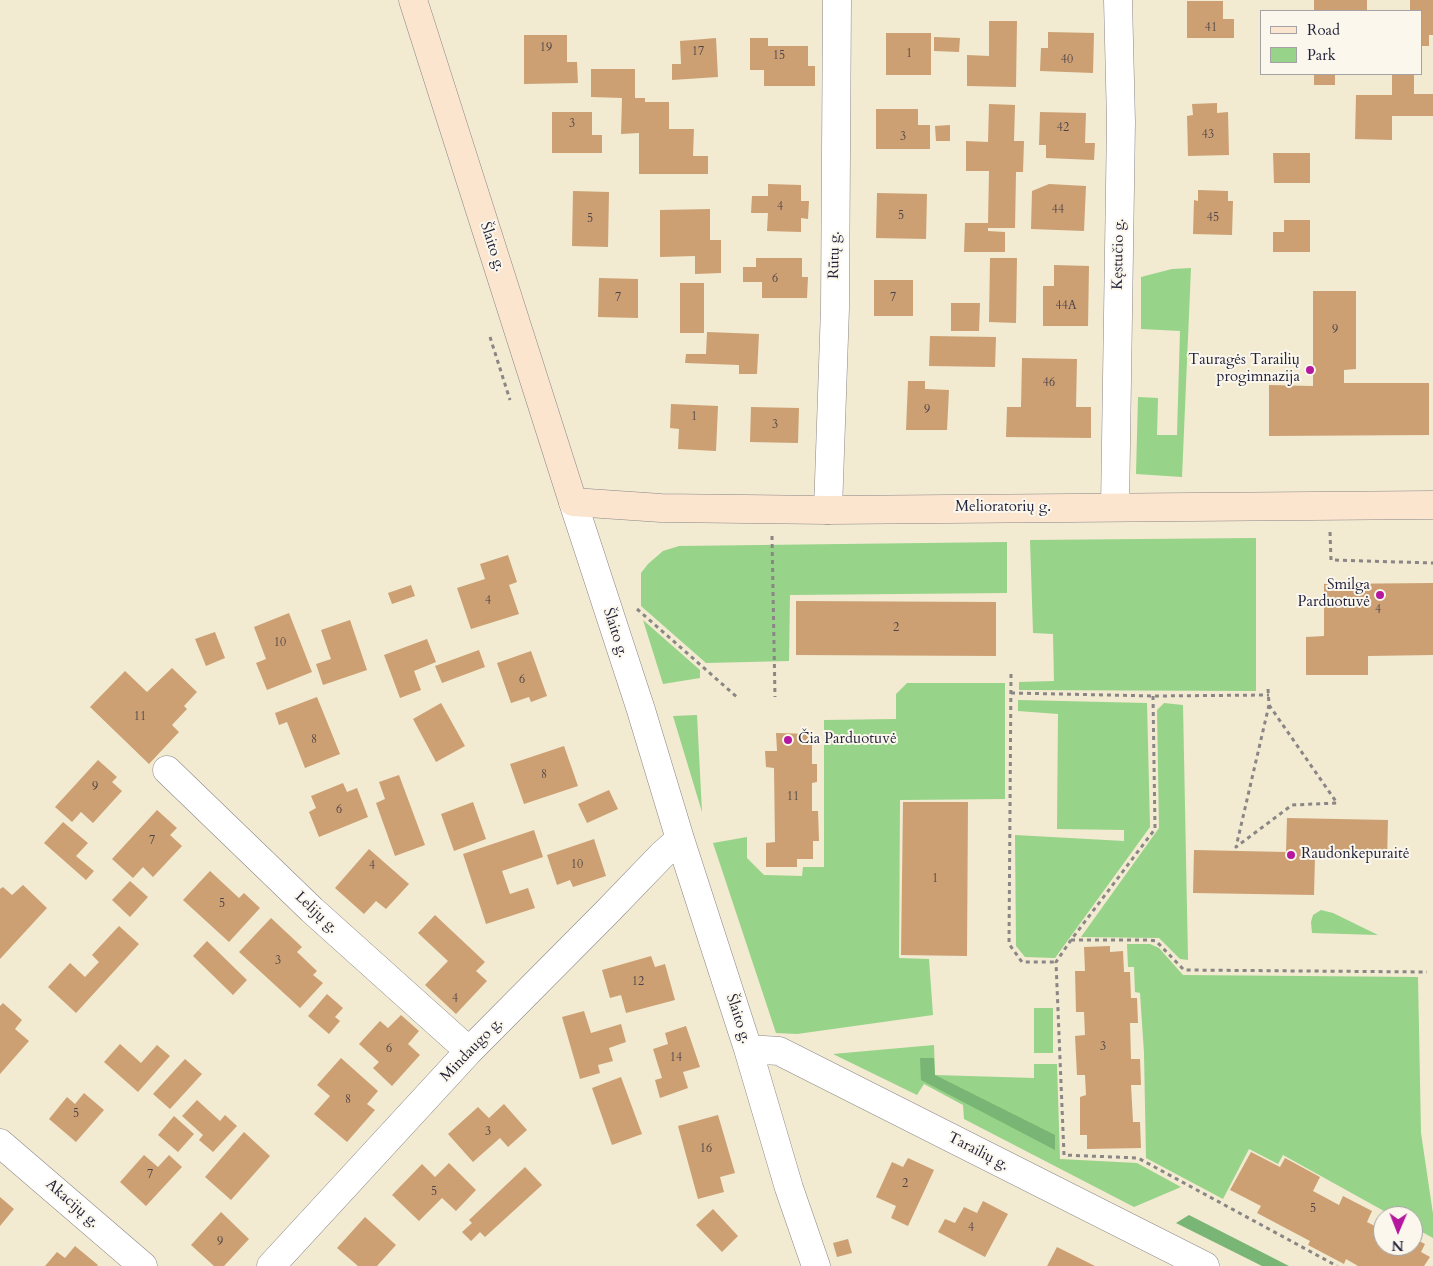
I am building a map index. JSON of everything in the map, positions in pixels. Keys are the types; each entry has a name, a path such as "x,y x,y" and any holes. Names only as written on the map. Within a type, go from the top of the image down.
{"main road":[{"name":"Šlaito g.","path":"413,0 573,502"},
{"name":"Melioratorių g.","path":"573,502 661,508 828,510 1433,505"}],"street":[{"name":"Rūtų g.","path":"828,510 834,308 837,0"},
{"name":"Kęstučio g.","path":"1116,507 1122,122 1118,0"},
{"name":"Šlaito g.","path":"573,502 748,1049 789,1188 816,1266"},
{"name":"Lelijų g.","path":"167,770 312,910 469,1051"},
{"name":"Mindaugo g.","path":"271,1266 469,1051 680,839"},
{"name":"Tarailių g.","path":"748,1049 779,1051 1205,1266"},
{"name":"Akacijų g.","path":"0,1143 144,1266"}],"path":[{"path":"1330,529 1331,560 1433,563"},
{"path":"772,536 775,697"},
{"path":"635,606 738,698"},
{"path":"1011,674 1009,944 1022,962 1056,962"},
{"path":"1268,689 1269,705 1236,847 1292,805 1337,803 1269,705"},
{"path":"1011,693 1153,696 1268,695"},
{"path":"1153,696 1155,829 1056,962 1064,1154 1138,1158 1337,1266"},
{"path":"1071,940 1156,941 1184,970 1426,972"}],"green space":[{"path":"1191,268 1182,477 1136,474 1138,397 1158,398 1157,435 1177,435 1180,331 1141,329 1141,277 1172,269"},
{"path":"1256,538 1256,691 1019,690 1019,682 1054,681 1053,634 1033,633 1030,540"},
{"path":"1007,542 1007,593 790,595 789,661 706,663 641,606 641,573 663,551 679,546"},
{"path":"643,620 700,670 700,678 663,684"},
{"path":"907,683 1005,683 1005,799 900,800 899,958 929,959 933,1015 797,1034 776,1033 713,843 747,837 747,858 764,875 802,876 803,867 824,867 824,720 896,719 896,694"},
{"path":"1018,700 1147,703 1150,827 1055,958 1025,957 1016,946 1015,835 1124,841 1124,830 1057,829 1058,714 1018,711"},
{"path":"1164,703 1183,705 1188,960 1180,959 1159,938 1081,937 1159,828 1157,710"},
{"path":"697,715 702,812 673,716"},
{"path":"1321,910 1333,913 1378,935 1312,933 1311,922 1313,915"},
{"path":"1127,944 1150,944 1159,948 1183,975 1418,977 1421,1133 1433,1214 1433,1238 1423,1232 1423,1206 1375,1206 1283,1155 1278,1164 1249,1149 1223,1199 1146,1158 1144,1053 1140,993 1135,992 1134,967 1128,967"},
{"path":"1034,1008 1053,1008 1053,1053 1034,1053"},
{"path":"934,1045 935,1075 1034,1078 1034,1064 1057,1064 1060,1159 1137,1163 1181,1187 1134,1207 964,1119 963,1105 924,1084 917,1095 833,1054"},
{"path":"920,1058 934,1058 935,1075 1055,1135 1055,1150 921,1080"},
{"path":"1189,1215 1289,1266 1262,1266 1176,1223"}],"building":[{"path":"1314,0 1367,0 1367,10 1314,10"},
{"path":"1410,0 1433,0 1433,35 1429,35 1429,46 1423,46 1423,10 1410,10"},
{"path":"1187,1 1223,1 1223,19 1234,19 1234,38 1187,38"},
{"path":"989,21 1017,21 1016,87 967,86 967,55 989,56"},
{"path":"1048,32 1094,33 1093,73 1040,71 1041,48 1048,48"},
{"path":"886,33 931,33 931,75 886,75"},
{"path":"524,35 567,35 567,62 577,62 578,83 524,84"},
{"path":"934,37 960,38 959,52 934,51"},
{"path":"716,38 718,77 672,80 672,64 681,64 680,41"},
{"path":"750,38 768,38 768,46 808,46 808,66 815,66 815,86 764,86 764,70 750,70"},
{"path":"591,69 635,69 635,98 645,98 645,102 669,102 669,129 694,129 693,156 708,156 708,174 639,174 639,133 621,134 622,98 591,97"},
{"path":"1314,75 1335,75 1335,85 1314,85"},
{"path":"1392,75 1414,75 1414,94 1433,94 1433,116 1392,116 1392,140 1355,139 1356,95 1392,95"},
{"path":"1217,103 1217,113 1228,112 1229,155 1188,156 1187,116 1193,115 1192,104"},
{"path":"989,104 1015,105 1014,141 1024,141 1023,172 1016,172 1015,228 988,228 988,231 1005,232 1005,252 964,252 965,223 988,223 989,171 966,171 966,141 988,142"},
{"path":"876,109 918,109 918,125 930,125 930,149 876,149"},
{"path":"552,112 592,112 592,135 602,135 602,153 552,153"},
{"path":"1040,112 1086,113 1085,143 1095,143 1094,160 1046,158 1046,145 1039,145"},
{"path":"950,125 950,141 936,141 935,126"},
{"path":"1273,153 1310,153 1310,183 1274,183"},
{"path":"768,184 801,185 801,201 809,201 808,219 801,218 801,232 767,231 768,213 751,213 752,196 768,196"},
{"path":"1049,184 1086,186 1084,231 1031,229 1032,191"},
{"path":"1198,190 1228,191 1228,201 1233,201 1232,235 1193,234 1194,200 1198,201"},
{"path":"573,191 609,192 608,247 572,246"},
{"path":"877,193 927,194 926,239 876,238"},
{"path":"710,209 710,240 721,240 721,273 695,274 695,256 660,257 660,210"},
{"path":"1284,220 1310,220 1310,252 1273,252 1273,232 1284,232"},
{"path":"756,258 802,258 802,277 808,277 807,298 762,298 762,282 743,282 743,267 756,267"},
{"path":"990,258 1017,258 1016,323 989,322"},
{"path":"1054,265 1089,266 1088,326 1043,326 1043,286 1054,286"},
{"path":"599,278 638,279 638,318 598,317"},
{"path":"874,280 913,280 913,316 874,316"},
{"path":"680,283 704,283 704,333 680,333"},
{"path":"1313,291 1356,291 1356,369 1344,370 1344,383 1429,383 1429,435 1269,436 1269,385 1313,386"},
{"path":"951,303 980,303 979,331 951,331"},
{"path":"707,332 759,334 757,374 739,374 739,365 685,363 686,354 706,354"},
{"path":"930,336 996,337 995,367 929,366"},
{"path":"1022,358 1077,359 1076,407 1091,407 1091,438 1006,437 1007,407 1021,407"},
{"path":"908,381 925,381 925,389 949,390 947,430 906,430"},
{"path":"671,404 718,406 716,451 678,449 679,429 670,428"},
{"path":"751,407 799,408 798,443 750,442"},
{"path":"508,555 517,582 509,585 519,614 471,629 457,588 485,579 480,564"},
{"path":"1433,583 1433,655 1368,656 1368,675 1306,675 1306,637 1324,636 1324,584"},
{"path":"411,585 415,596 392,604 388,593"},
{"path":"796,601 996,602 996,656 796,655"},
{"path":"289,613 312,672 267,690 256,663 266,659 254,627"},
{"path":"350,620 367,670 323,685 316,664 331,659 321,630"},
{"path":"215,632 225,658 206,666 195,639"},
{"path":"427,639 436,662 414,671 421,690 400,698 384,655"},
{"path":"479,650 485,667 442,683 435,666"},
{"path":"531,651 547,696 531,702 529,697 511,703 497,663"},
{"path":"172,668 197,692 184,706 187,709 172,725 179,732 149,764 90,707 125,671 147,692"},
{"path":"317,697 340,754 305,768 287,722 279,725 275,713"},
{"path":"441,703 465,746 436,762 413,719"},
{"path":"776,733 812,734 812,764 817,764 817,782 812,783 812,811 818,811 819,841 813,841 813,859 797,859 797,867 766,867 766,843 775,842 774,768 766,767 765,751 777,751"},
{"path":"564,746 578,786 524,804 510,764"},
{"path":"98,760 117,777 112,782 122,791 93,823 81,812 72,822 55,807"},
{"path":"399,775 425,845 395,856 376,803 385,799 379,782"},
{"path":"343,783 347,792 357,788 368,817 319,837 309,812 316,808 311,796"},
{"path":"609,790 618,809 587,823 578,804"},
{"path":"473,802 486,839 454,851 441,814"},
{"path":"903,802 968,802 967,956 901,955"},
{"path":"157,810 177,828 170,835 182,846 153,877 143,867 133,878 112,859"},
{"name":"Raudonkepuraitė","path":"1287,818 1388,820 1387,859 1315,857 1314,895 1193,893 1194,850 1286,852"},
{"path":"63,822 88,843 76,856 94,871 86,880 44,843"},
{"path":"534,830 543,857 502,871 510,894 528,888 535,908 486,924 463,854"},
{"path":"594,839 606,876 573,887 570,880 557,885 547,855"},
{"path":"369,849 409,884 386,909 376,901 364,914 335,888"},
{"path":"210,871 239,898 244,893 260,908 229,942 183,900"},
{"path":"130,881 148,897 130,917 112,900"},
{"path":"23,885 47,908 0,959 0,889 3,887 12,895"},
{"path":"435,915 485,962 476,971 487,981 456,1014 425,985 448,961 418,933"},
{"path":"271,918 302,947 297,952 317,971 313,975 323,983 300,1008 239,952"},
{"path":"119,926 139,944 76,1013 48,987 70,963 85,977 99,962 92,955"},
{"path":"207,941 247,980 233,995 193,956"},
{"path":"1110,946 1110,952 1123,951 1124,972 1130,972 1131,998 1137,998 1138,1023 1130,1023 1131,1059 1140,1059 1141,1085 1131,1085 1133,1122 1140,1122 1141,1148 1087,1149 1087,1135 1080,1135 1080,1097 1086,1095 1085,1075 1077,1075 1075,1036 1085,1035 1084,1012 1076,1012 1075,971 1085,971 1084,947"},
{"path":"651,956 655,967 665,964 675,1000 626,1013 621,995 610,998 602,970"},
{"path":"327,994 343,1008 335,1017 340,1021 329,1034 308,1016"},
{"path":"3,1003 22,1020 15,1029 29,1041 0,1074 0,1006"},
{"path":"584,1011 591,1033 621,1024 626,1042 609,1048 613,1061 598,1065 600,1073 580,1079 562,1017"},
{"path":"401,1015 419,1031 408,1044 420,1055 392,1086 373,1068 379,1062 359,1044 380,1021 388,1028"},
{"path":"686,1026 700,1067 683,1072 688,1088 660,1098 655,1080 662,1078 653,1049 668,1044 665,1033"},
{"path":"120,1044 141,1063 157,1045 170,1056 138,1092 104,1062"},
{"path":"341,1058 378,1091 367,1104 375,1110 347,1142 314,1114 330,1096 317,1085"},
{"path":"185,1059 202,1074 170,1109 153,1094"},
{"path":"621,1077 642,1134 612,1145 592,1088"},
{"path":"84,1093 104,1110 76,1142 49,1119 67,1097 75,1104"},
{"path":"197,1100 220,1121 225,1115 237,1126 213,1152 199,1140 203,1135 182,1116"},
{"path":"504,1104 527,1130 508,1147 500,1138 473,1162 448,1134 478,1107 489,1118"},
{"path":"718,1115 735,1173 720,1177 724,1192 698,1199 678,1126"},
{"path":"174,1116 194,1134 178,1152 158,1135"},
{"path":"244,1132 270,1156 231,1200 205,1177"},
{"path":"1251,1152 1280,1167 1285,1158 1320,1177 1313,1191 1339,1205 1343,1196 1372,1211 1367,1222 1373,1225 1373,1256 1423,1256 1423,1253 1430,1257 1424,1266 1358,1266 1346,1259 1344,1264 1308,1245 1310,1241 1257,1213 1261,1206 1230,1190"},
{"path":"144,1155 158,1167 169,1155 182,1167 146,1206 120,1182"},
{"path":"908,1158 934,1170 908,1226 891,1218 896,1206 876,1197 892,1162 903,1167"},
{"path":"449,1163 476,1190 456,1211 442,1198 419,1221 392,1195 422,1164 435,1177"},
{"path":"525,1167 542,1185 485,1237 480,1232 471,1241 462,1232 472,1223 469,1220"},
{"path":"0,1197 14,1209 0,1226"},
{"path":"983,1201 1008,1214 985,1257 938,1232 945,1219 955,1223 964,1207 977,1213"},
{"path":"713,1209 738,1236 722,1252 696,1225"},
{"path":"221,1212 249,1239 224,1266 214,1266 191,1245"},
{"path":"365,1217 396,1245 377,1266 358,1266 337,1248"},
{"path":"848,1239 852,1253 837,1257 833,1243"},
{"path":"75,1246 98,1265 45,1266 57,1252 65,1258"},
{"path":"1057,1247 1095,1266 1047,1266"}],"place":[{"name":"Tauragės Tarailių progimnazija","path":"1310,370"},
{"name":"Smilga Parduotuvė","path":"1380,595"},
{"name":"Čia Parduotuvė","path":"788,740"},
{"name":"Raudonkepuraitė","path":"1291,855"}]}
